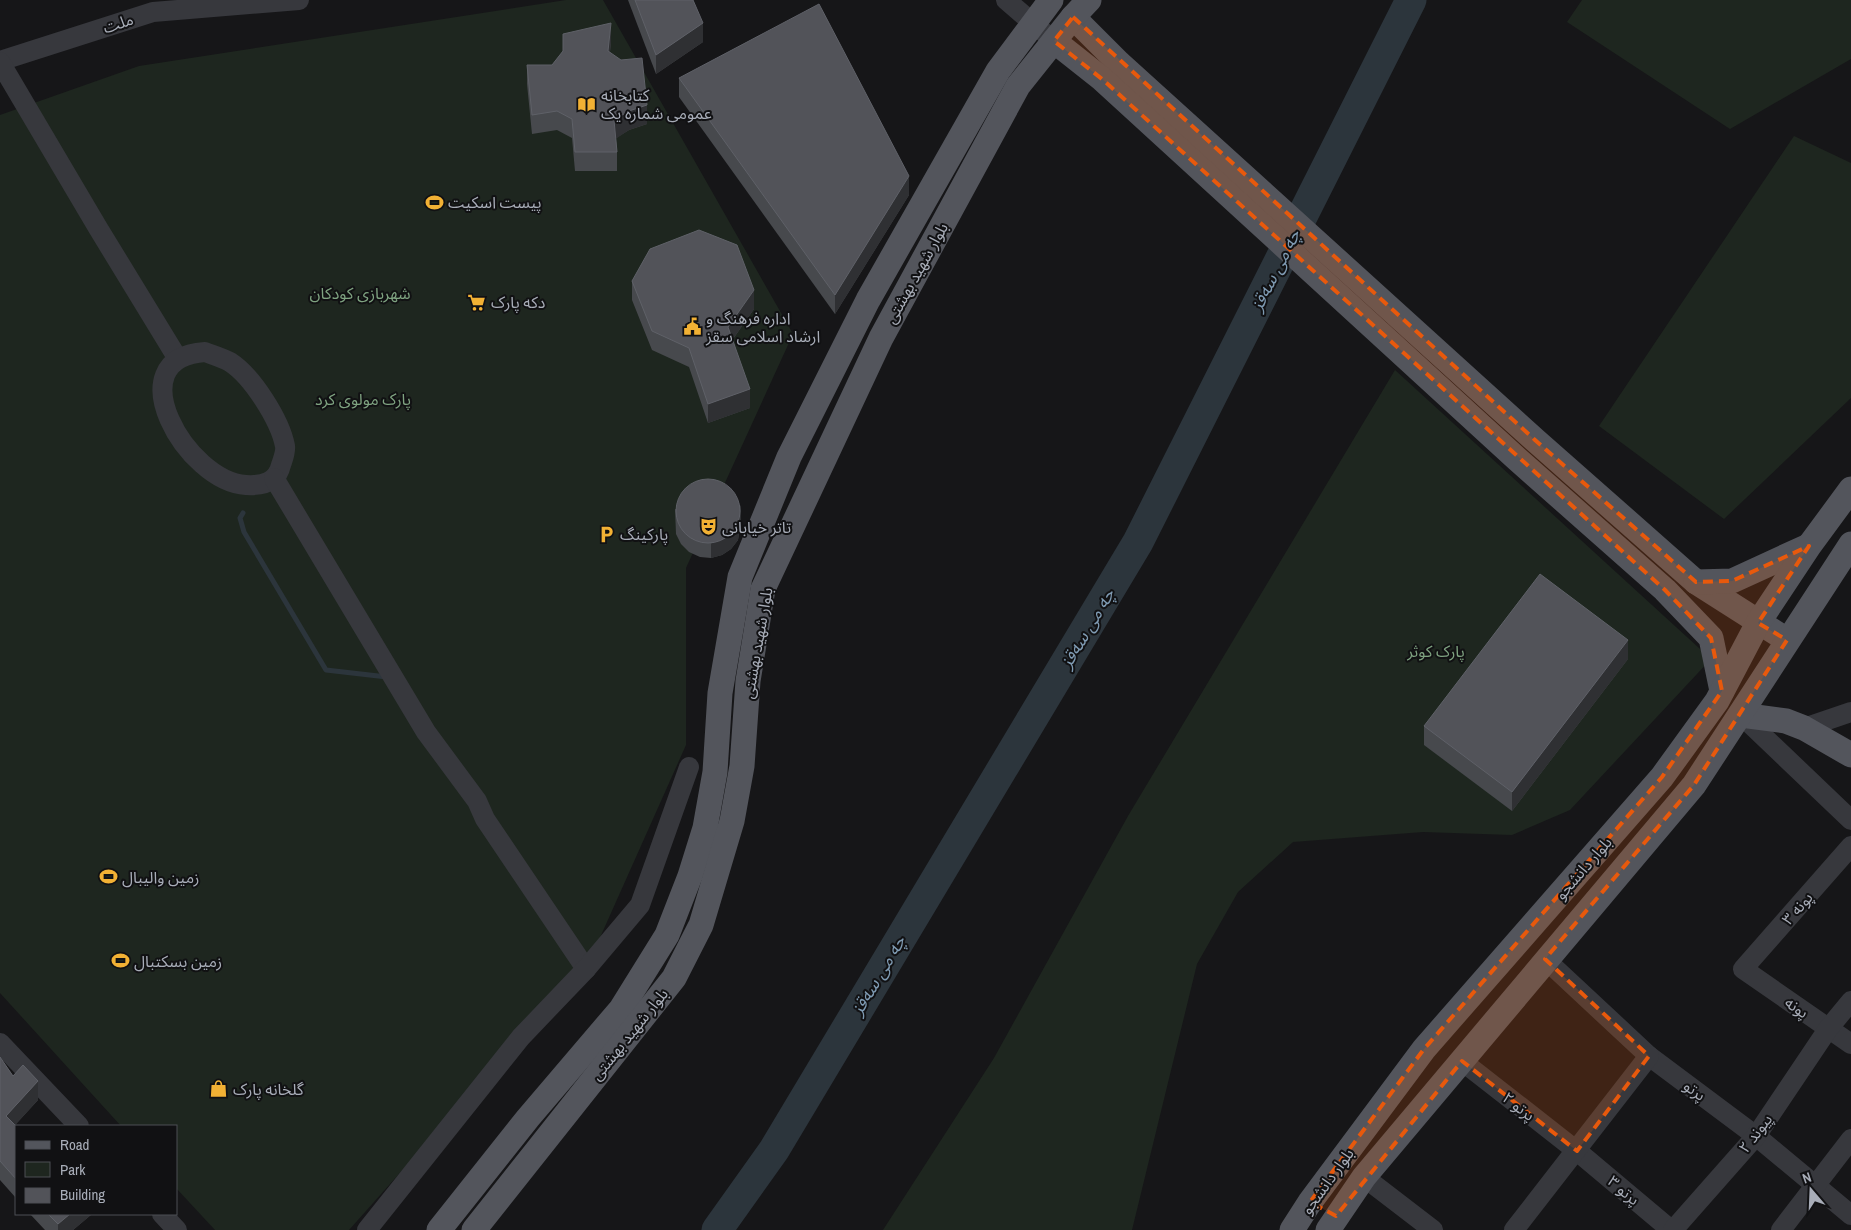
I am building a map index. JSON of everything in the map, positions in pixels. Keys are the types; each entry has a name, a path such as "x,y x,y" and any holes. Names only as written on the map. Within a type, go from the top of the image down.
{"main road":[{"name":"بلوار شهید بهشتی","path":"439,1230 528,1118 621,1009 667,935 690,876 705,828 715,772 720,692 740,577 789,457 868,300 998,71 1053,0"},
{"name":"بلوار شهید بهشتی","path":"474,1230 674,978 701,925 732,821 742,766 748,681 763,589 881,338 1018,86 1081,8"},
{"path":"1081,8 1110,71 1517,459 1665,590 1711,638 1722,691"},
{"path":"1054,41 1110,71 1696,582 1787,640"},
{"name":"بلوار دانشجو","path":"1292,1230 1310,1202 1424,1049 1662,777 1722,691 1758,623 1808,546 1851,489"},
{"name":"بلوار دانشجو","path":"1332,1223 1364,1177 1545,959 1597,902 1694,785 1851,544"},
{"path":"1696,582 1732,582 1808,546"},
{"path":"1741,715 1786,722 1804,728 1851,755"},
{"path":"1310,1202 1332,1223"}],"street":[{"name":"ملت","path":"0,61 152,6 299,0"},
{"path":"1006,0 1054,41"},
{"path":"1053,0 1081,8"},
{"path":"0,61 98,228 178,359"},
{"path":"205,352 230,362 257,390 275,418 286,448 280,472 274,478 264,485 236,484 203,466 182,443 165,408 163,393 163,381 168,370 178,359 191,353 205,352"},
{"path":"274,478 426,732 477,801 485,819 586,969"},
{"path":"1804,728 1851,712"},
{"path":"1741,715 1851,820"},
{"path":"367,1230 521,1036 586,969 640,905 689,767"},
{"name":"پونه ۳","path":"1743,969 1851,846"},
{"name":"پرتو","path":"1545,959 1649,1056 1756,1136 1851,1215"},
{"name":"پونه","path":"1743,969 1851,1044"},
{"name":"پیوند ۲","path":"1672,1230 1756,1136 1828,1029 1851,1000"},
{"path":"0,1043 78,1125"},
{"path":"1514,1230 1649,1056"},
{"name":"پرتو ۲","path":"1462,1061 1576,1151"},
{"path":"1781,1230 1851,1139"},
{"name":"پرتو ۳","path":"1576,1151 1672,1230"},
{"path":"1364,1177 1433,1230"},
{"path":"163,1215 177,1230"}],"highlighted area":[{"path":"1073,17 1535,440 1696,582 1732,581 1809,546 1758,623 1787,640 1694,785 1545,959 1649,1056 1577,1151 1462,1061 1336,1216 1310,1202 1424,1049 1662,777 1722,691 1717,660 1711,638 1665,590 1102,79 1054,41"}],"green space":[{"name":"پارک مولوی کرد","path":"566,0 603,0 793,334 686,568 686,745 586,969 521,1037 349,1230 215,1230 178,1190 178,1125 120,1125 0,993 0,115 139,66"},
{"path":"1582,0 1851,0 1851,59 1730,129 1567,22"},
{"path":"1794,136 1851,163 1851,398 1724,519 1599,426"},
{"name":"پارک کوثر","path":"1395,370 1711,659 1570,810 1512,835 1423,832 1293,842 1238,892 1197,964 1132,1230 883,1230 994,1058 1128,816"}],"building":[{"path":"635,0 693,0 703,23 656,55"},
{"path":"819,4 909,176 835,295 679,78"},
{"name":"کتابخانه عمومی شماره یک","path":"611,23 608,51 621,60 642,58 647,105 629,111 614,120 617,152 575,152 572,119 557,111 532,115 527,65 552,65 563,51 563,34"},
{"name":"اداره فرهنگ و ارشاد اسلامی سقز","path":"699,230 737,245 754,290 728,327 750,389 708,404 689,348 652,331 632,281 650,249"},
{"name":"تاتر خیابانی","path":"702,479 714,479 731,488 738,499 740,511 738,523 731,534 714,543 702,543 690,538 681,529 676,517 676,505 681,493 690,484"},
{"path":"1540,574 1628,640 1512,792 1424,726"},
{"path":"0,1057 13,1076 23,1065 38,1081 6,1116 15,1125 15,1178 0,1161"},
{"path":"49,1215 69,1215 58,1224"}],"waterway":[{"name":"چە می سەقز","path":"717,1230 774,1150 1138,542 1411,0"},
{"path":"243,513 240,518 244,532 326,670 387,677"}],"place":[{"name":"کتابخانه عمومی شماره یک","path":"587,104"},
{"name":"پیست اسکیت","path":"434,202"},
{"name":"دکه پارک","path":"477,302"},
{"name":"اداره فرهنگ و ارشاد اسلامی سقز","path":"692,327"},
{"name":"تاتر خیابانی","path":"708,527"},
{"name":"پارکینگ","path":"606,534"},
{"name":"زمین والیبال","path":"108,877"},
{"name":"زمین بسکتبال","path":"120,961"},
{"name":"گلخانه پارک","path":"219,1089"}],"park label":[{"name":"شهربازی کودکان","path":"360,293"}]}
